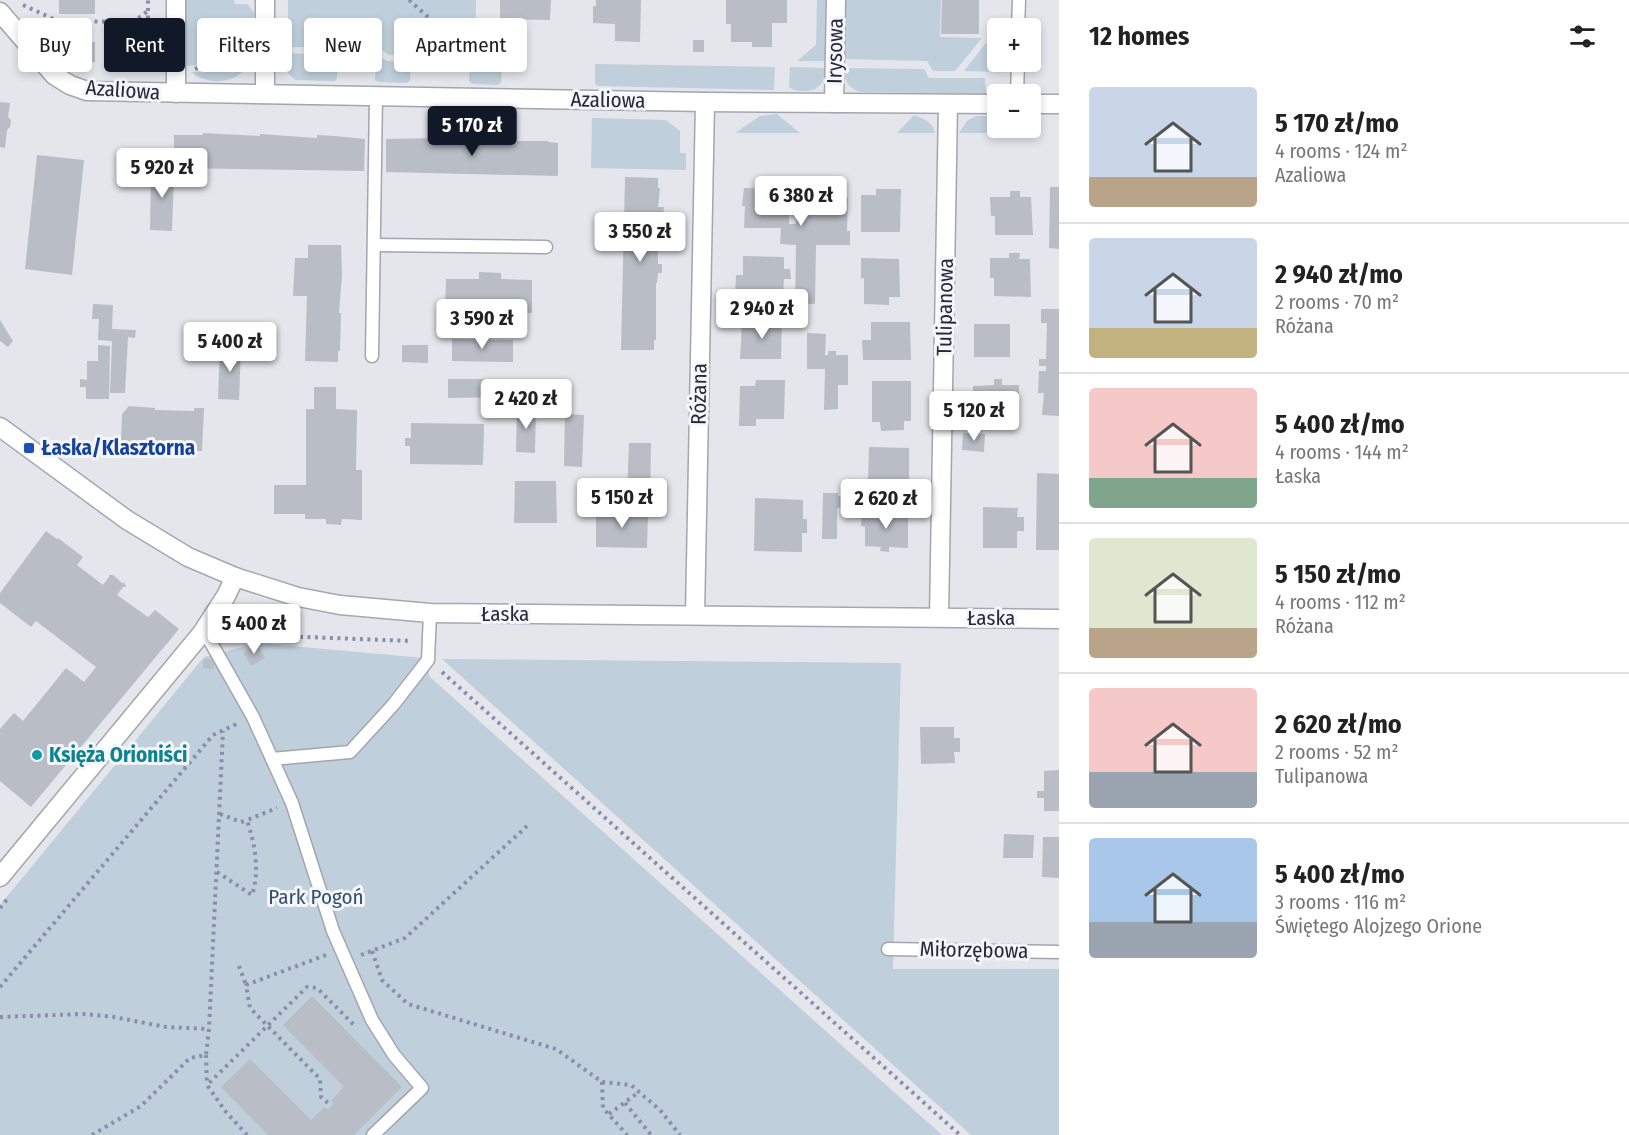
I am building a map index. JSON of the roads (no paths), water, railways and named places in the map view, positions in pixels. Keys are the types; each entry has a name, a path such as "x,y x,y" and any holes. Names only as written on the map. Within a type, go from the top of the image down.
{"street":[{"path":"176,0 176,93"},
{"path":"265,94 266,0"},
{"name":"Irysowa","path":"834,103 836,0"},
{"name":"Azaliowa","path":"0,12 54,75 70,85 87,91 705,102 987,104"},
{"name":"Różana","path":"694,615 705,102"},
{"name":"Tulipanowa","path":"939,617 948,104"},
{"path":"1041,104 1059,104"},
{"name":"Łaska","path":"0,427 127,520 188,557 235,577 298,597 340,605 430,613 1059,619"},
{"path":"0,877 209,633 235,577"}],"lane":[{"path":"1018,18 1019,0"},
{"path":"372,356 376,96"},
{"path":"374,245 546,248"},
{"path":"272,759 350,752 393,705 428,660 430,613"},
{"path":"209,633 210,641 253,717 292,803 333,931 372,1020 394,1055 422,1088 373,1135"},
{"name":"Miłorzębowa","path":"888,949 1059,952"}],"place":[{"name":"Łaska/Klasztorna","path":"29,448"},
{"name":"Księża Orioniści","path":"37,755"}],"park label":[{"name":"Park Pogoń","path":"316,897"}]}
